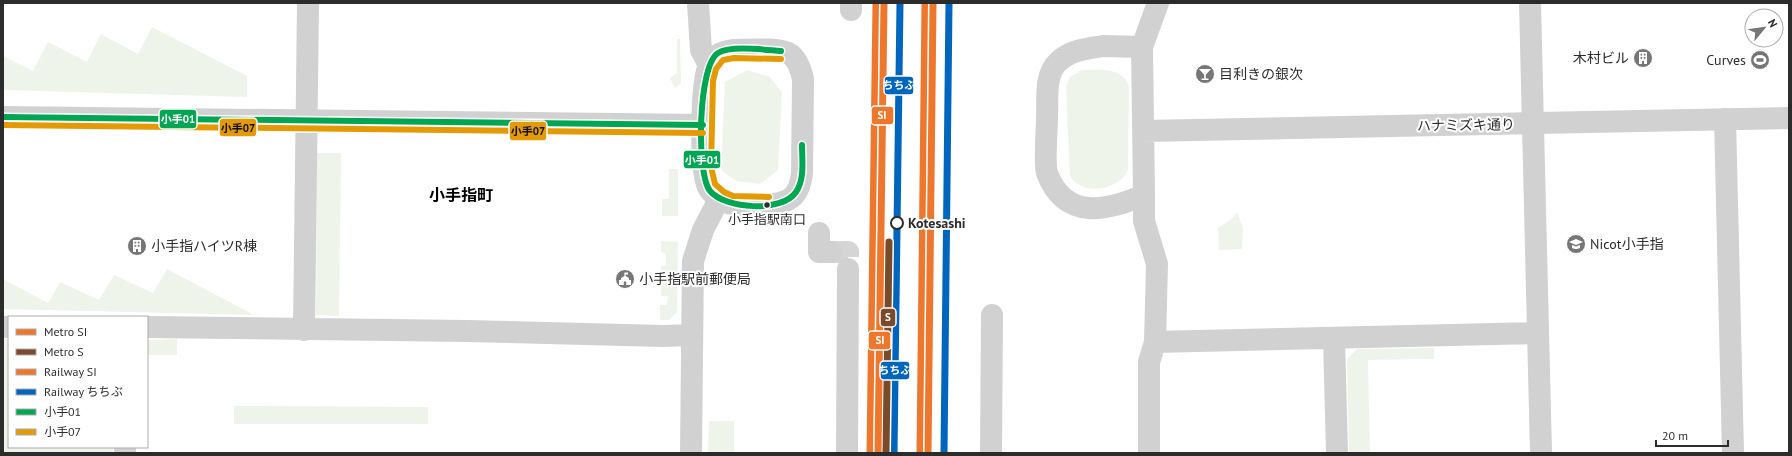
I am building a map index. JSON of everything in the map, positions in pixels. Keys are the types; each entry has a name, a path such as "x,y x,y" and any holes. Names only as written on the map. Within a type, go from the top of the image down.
{"street":[{"path":"304,330 308,3"},
{"path":"698,3 701,50 709,65"},
{"path":"1149,453 1149,362 1155,342 1157,264 1144,220 1142,47 1158,3"},
{"path":"1530,3 1541,453"},
{"path":"1142,47 1102,46 1070,52 1056,63 1048,80 1046,172 1060,195 1078,207 1105,209 1120,205 1144,195"},
{"path":"733,50 781,51 790,53 800,68 803,79 802,174 800,186 792,198 769,205 731,204 719,199 708,188 703,168 703,125 705,80 709,65 718,53 733,50"},
{"path":"3,117 703,125"},
{"name":"ハナミズキ通り","path":"1143,131 1789,118"},
{"path":"1725,119 1732,453"},
{"path":"692,453 693,261 703,230 719,199"},
{"path":"819,232 819,252 831,252"},
{"path":"847,453 848,270"},
{"path":"992,315 992,453"},
{"path":"148,327 466,331 663,336 692,335"},
{"path":"1155,342 1538,333"},
{"path":"1334,338 1337,453"}],"shaded area":[{"path":"152,27 247,76 247,97 3,90 3,56 33,71 48,42 87,62 101,34 138,54"},
{"path":"677,39 680,39 681,83 675,88 670,78 677,73"},
{"path":"747,70 770,77 782,93 778,170 760,184 736,181 721,170 725,82"},
{"path":"1082,70 1103,70 1116,73 1122,76 1129,88 1128,170 1117,183 1100,188 1082,186 1075,182 1070,176 1066,87 1070,77"},
{"path":"317,153 341,153 339,316 316,315"},
{"path":"669,169 678,169 678,216 662,216 662,199 669,199"},
{"path":"1237,212 1243,228 1242,249 1219,250 1218,228 1233,218"},
{"path":"661,241 678,242 677,312 669,320 660,320 660,305 667,305 668,296 661,296 661,266 666,266 666,253 661,252"},
{"path":"167,269 254,315 3,309 3,279 48,303 60,282 99,300 114,275 153,293"},
{"path":"3,339 8,339 8,448 113,448 113,453 3,453"},
{"path":"177,339 177,355 148,355 148,340"},
{"path":"1434,348 1434,359 1368,360 1370,453 1349,453 1347,359 1357,349"},
{"path":"234,406 428,407 428,424 234,424"},
{"path":"709,421 734,421 734,453 708,453"}],"tunnel":[{"path":"831,252 848,252 848,269"}],"metro line":[{"name":"SI","path":"878,453 884,3"},
{"name":"SI","path":"928,453 933,3"},
{"name":"S","path":"886,453 889,242"}],"rail line":[{"name":"SI","path":"870,453 876,3"},
{"name":"ちちぶ","path":"894,453 900,3"},
{"name":"SI","path":"920,453 925,3"},
{"name":"ちちぶ","path":"944,453 949,3"}],"transit line":[{"name":"小手01","path":"781,51 731,49 718,53 711,62 706,77 701,120 703,164 706,181 710,191 717,197 740,205 767,206 789,199 796,192 801,181 802,145"},
{"name":"小手07","path":"769,197 733,196 724,192 715,184 711,167 713,81 716,69 723,60 734,58 781,59"},
{"name":"小手01","path":"3,117 703,125"},
{"name":"小手07","path":"3,125 703,133"}],"place":[{"name":"木村ビル","path":"1643,58"},
{"name":"Curves","path":"1760,60"},
{"name":"目利きの銀次","path":"1205,74"},
{"name":"小手指駅南口","path":"767,205"},
{"name":"Kotesashi","path":"897,223"},
{"name":"Nicot小手指","path":"1576,244"},
{"name":"小手指ハイツR棟","path":"137,246"},
{"name":"小手指駅前郵便局","path":"625,279"}],"district":[{"name":"小手指町","path":"461,195"}]}
